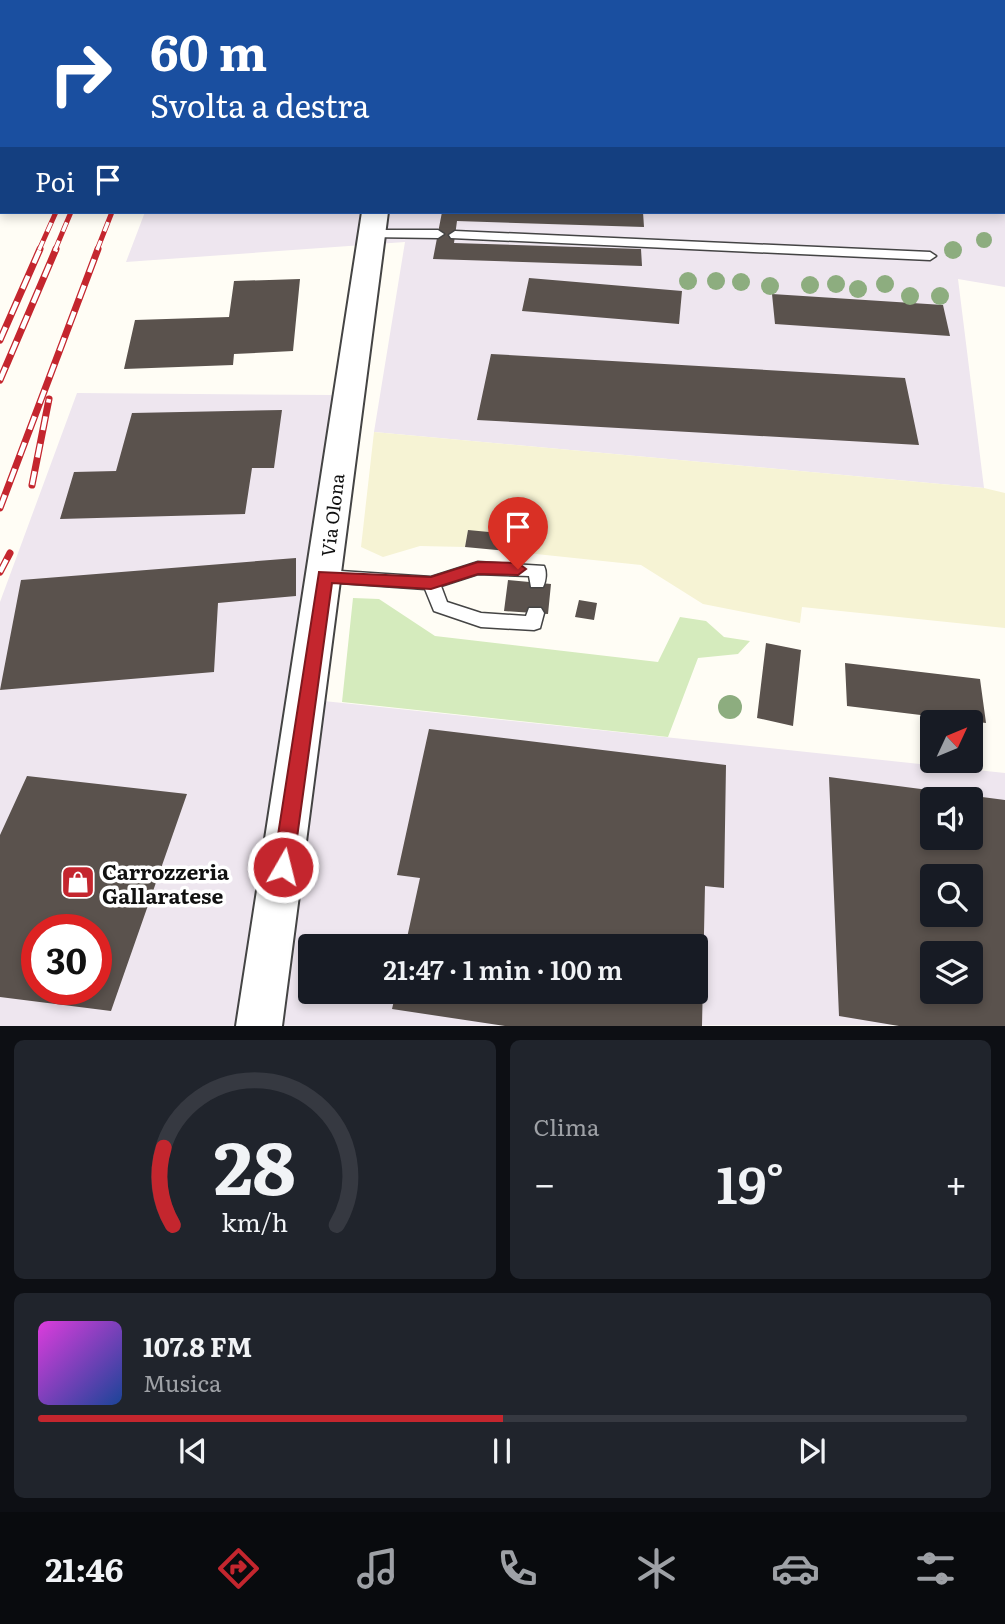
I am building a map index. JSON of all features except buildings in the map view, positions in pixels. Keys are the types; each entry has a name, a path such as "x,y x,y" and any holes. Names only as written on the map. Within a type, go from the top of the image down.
{"street":[{"name":"Via Olona","path":"259,1026 373,223"}],"lane":[{"path":"373,223 438,234"},
{"path":"456,235 930,256"},
{"path":"325,576 431,583 478,568 538,570 537,583"},
{"path":"431,583 440,606 481,620 534,623 535,613"}],"shaded area":[{"path":"144,214 1005,214 1005,287 958,279 984,488 374,432 405,242 126,262"},
{"path":"77,393 333,395 286,697 920,764 920,774 984,774 984,771 1005,773 1005,1025 0,1026 0,602"},
{"path":"374,432 984,488 1005,493 1005,628 802,607 800,623 703,604 641,565 517,552 468,530 465,547 420,546 383,557 361,547"}],"green space":[{"path":"353,598 379,599 435,636 658,662 680,617 706,621 724,637 750,641 738,654 698,658 668,737 342,702"}],"railway":[{"path":"39,250 55,214"},
{"path":"55,250 70,214"},
{"path":"97,250 111,214"},
{"path":"0,340 40,249"},
{"path":"0,380 56,249"},
{"path":"0,508 98,249"},
{"path":"32,485 49,399"},
{"path":"0,572 10,553"}],"place":[{"name":"Carrozzeria Gallaratese","path":"78,882"}],"route":[{"path":"283,867 325,576 431,583 478,568 518,569"}]}
